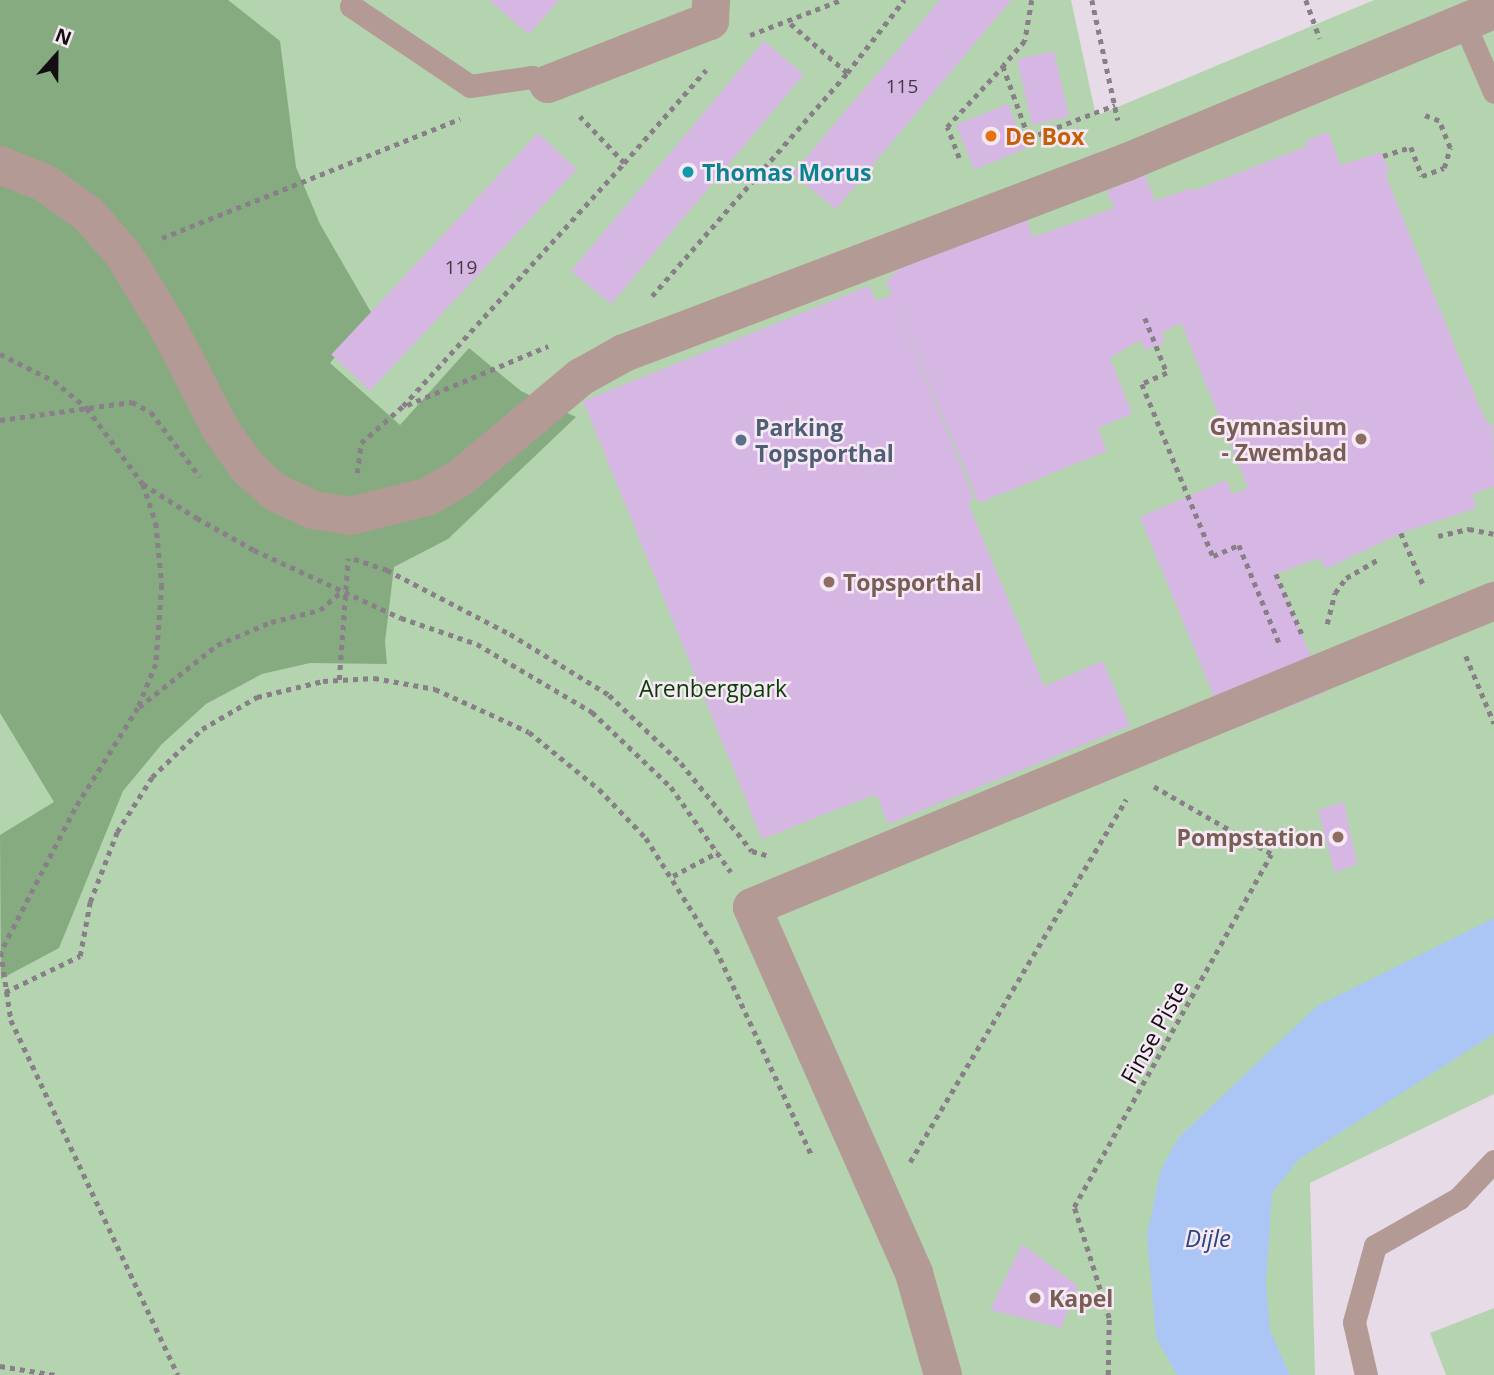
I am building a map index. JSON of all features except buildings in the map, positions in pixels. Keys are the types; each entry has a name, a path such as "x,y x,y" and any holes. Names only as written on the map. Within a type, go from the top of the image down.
{"street":[{"path":"548,84 710,21 711,0"},
{"path":"0,165 45,183 89,215 123,254 168,327 221,430 248,468 275,492 313,510 350,516 427,497 460,478 581,377 624,353 1127,162 1479,16"},
{"path":"943,1375 914,1273 752,907 1318,673 1439,606 1494,601"}],"lane":[{"path":"351,6 470,86 532,77 548,84"},
{"path":"1479,16 1494,92"},
{"path":"1366,1375 1353,1322 1375,1246 1459,1198 1494,1161"}],"path":[{"path":"742,38 841,0"},
{"path":"642,307 847,73 904,0"},
{"path":"959,158 947,127 1025,41 1032,0"},
{"path":"1092,0 1127,162"},
{"path":"788,22 847,73"},
{"path":"350,516 361,443 403,406 713,62"},
{"path":"1003,66 1029,138 1115,105"},
{"path":"548,84 624,163"},
{"path":"123,254 471,115"},
{"path":"1383,156 1411,147 1422,176 1444,168 1450,148 1439,121 1423,115"},
{"path":"1145,318 1167,373 1142,384 1213,556 1239,545 1318,673"},
{"path":"403,406 554,344"},
{"path":"0,354 54,382 87,408 143,484 156,523 162,585 156,664 138,708 75,809 1,953 11,1020 178,1375"},
{"path":"0,420 87,408"},
{"path":"143,484 254,550 344,589 401,618 477,644 571,697 650,764 692,813 752,907"},
{"path":"1438,536 1469,529 1494,534"},
{"path":"1401,533 1494,723"},
{"path":"1318,673 1328,610 1346,578 1379,559"},
{"path":"1276,574 1318,673"},
{"path":"339,680 344,589"},
{"path":"138,708 217,645 271,622 320,610 344,589"},
{"path":"571,669 644,725 752,850 778,859"},
{"path":"5,992 80,956 90,902 117,832 152,777 202,729 257,697 339,680 374,678 435,688 529,732 599,789 646,838 673,876 716,949 817,1167"},
{"name":"Finse Piste","path":"1108,1375 1109,1318 1074,1207 1271,853 1151,785"},
{"path":"884,1205 1132,790"},
{"path":"673,876 718,852"},
{"path":"0,1366 55,1375"}],"green space":[{"name":"Arenbergpark","path":"0,0 1071,0 1096,116 1374,0 1494,0 1494,1094 1310,1183 1315,1375 0,1375"},
{"path":"0,0 228,0 280,41 296,167 320,224 372,314 330,363 400,425 469,348 521,391 576,417 448,539 394,567 385,642 387,664 310,663 262,674 206,704 162,744 123,791 59,948 1,979 0,835 54,802 0,713"},
{"path":"1494,1308 1494,1375 1446,1375 1430,1333"}],"water":[{"name":"Dijle","path":"1494,918 1494,1034 1299,1159 1272,1193 1266,1283 1270,1330 1290,1375 1177,1375 1156,1337 1147,1235 1161,1169 1178,1138 1317,1006"}],"place":[{"name":"De Box","path":"991,136"},
{"name":"Thomas Morus","path":"688,172"},
{"name":"Gymnasium - Zwembad","path":"1361,439"},
{"name":"Parking Topsporthal","path":"741,440"},
{"name":"Topsporthal","path":"829,582"},
{"name":"Pompstation","path":"1338,837"},
{"name":"Kapel","path":"1035,1298"}]}
